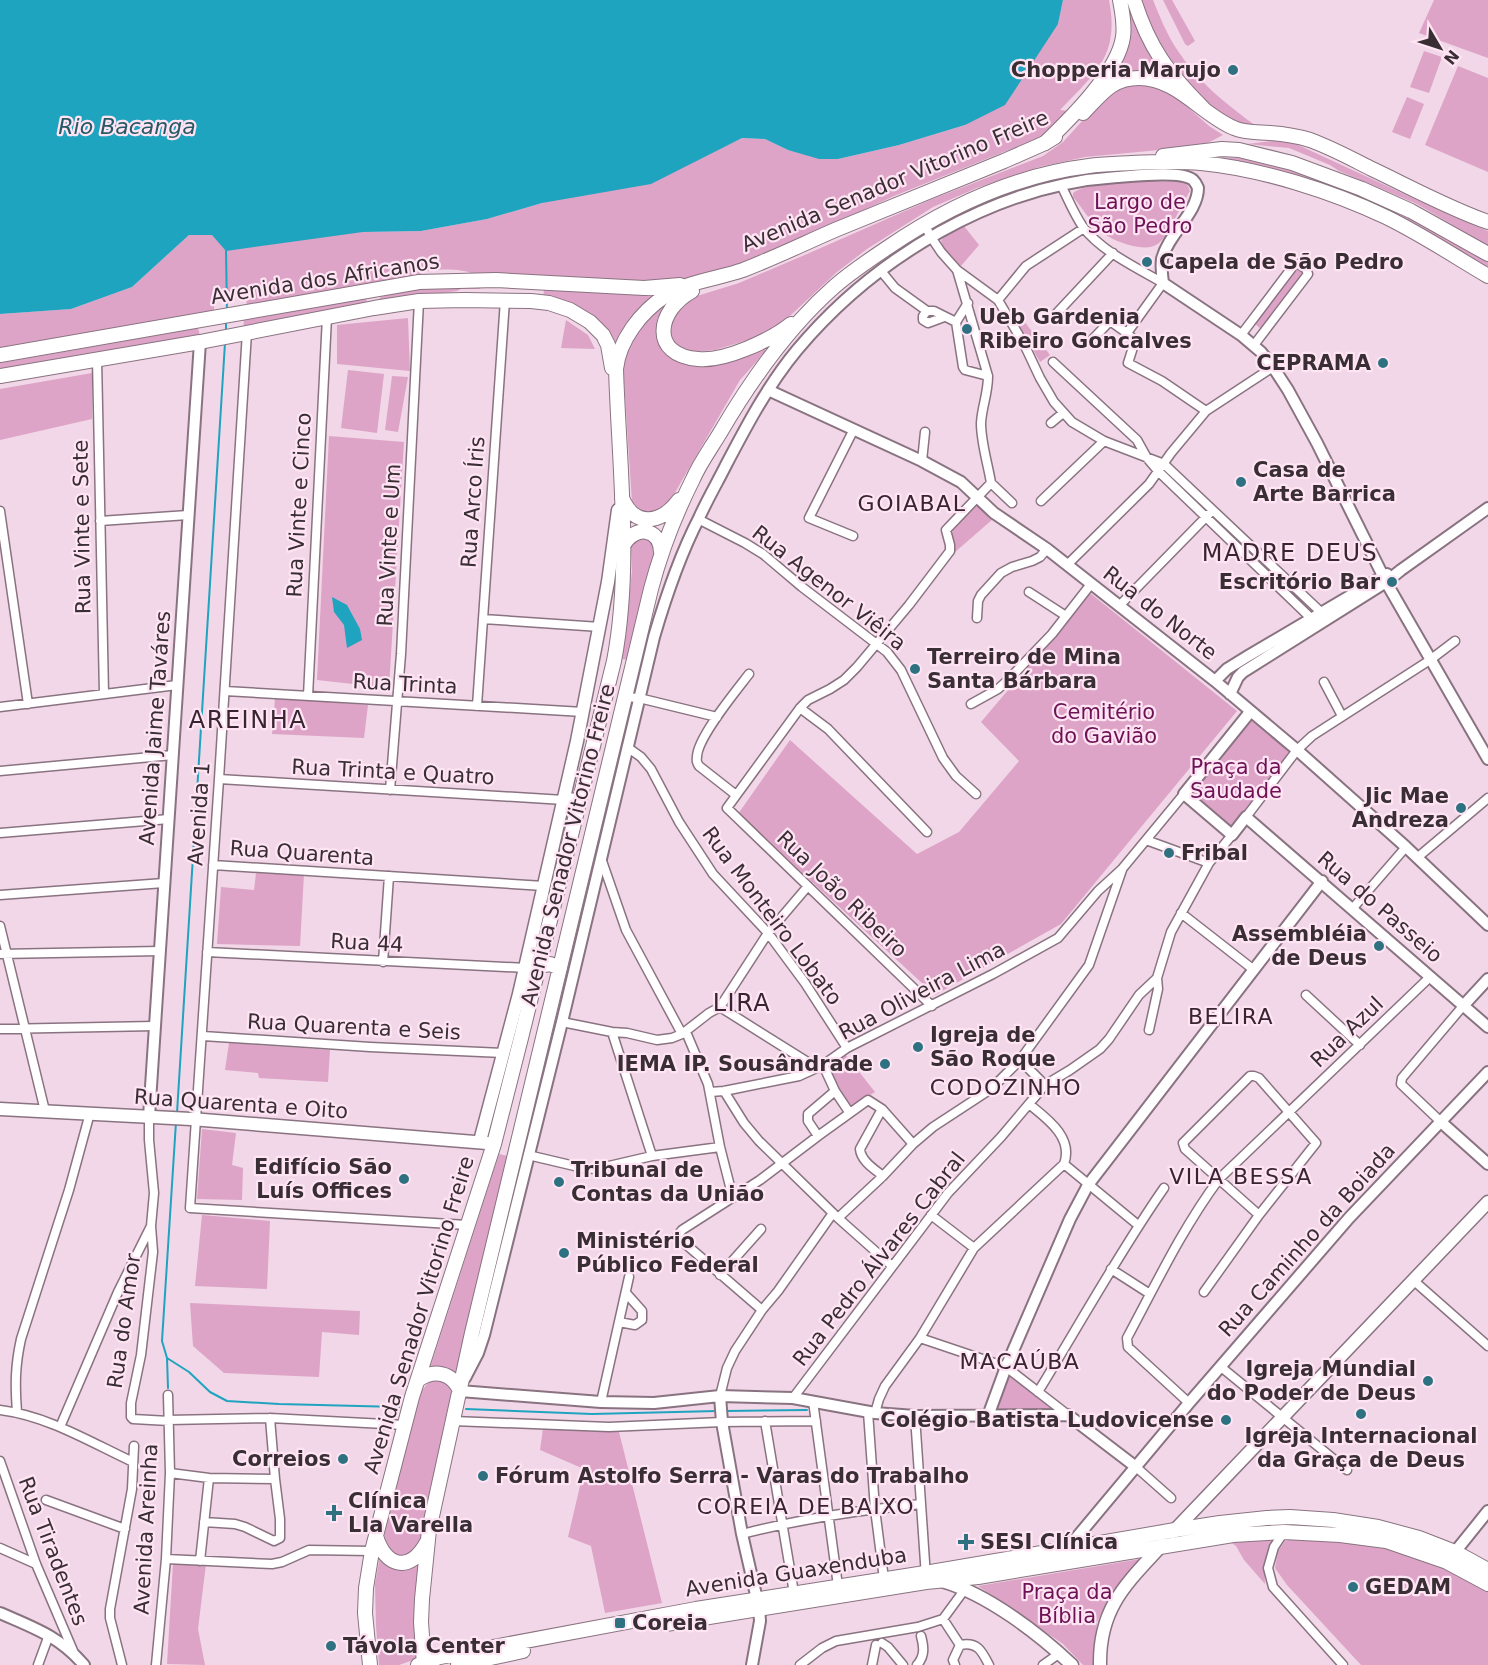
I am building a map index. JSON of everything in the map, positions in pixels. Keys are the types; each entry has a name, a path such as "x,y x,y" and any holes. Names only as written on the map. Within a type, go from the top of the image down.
{"main road":[{"path":"1045,143 1097,87 1117,58 1124,28 1120,0"},
{"path":"1134,0 1156,53 1181,86 1203,108"},
{"name":"Avenida Senador Vitorino Freire","path":"487,1143 532,967 580,801 616,649 623,546 617,364 623,343 638,322 657,302 694,284 741,270 1045,143 1073,123 1110,86 1124,80 1141,78 1157,80 1175,89 1229,126 1247,132 1285,134 1311,141 1488,222"},
{"path":"1089,166 1222,149 1260,154 1292,163 1362,189 1411,212 1488,254"},
{"name":"Avenida Senador Vitorino Freire","path":"422,1664 422,1599 429,1530 460,1388 522,1156 549,1011 598,839 620,744 624,697 661,554 676,514 694,477 756,376 783,341 834,287 859,266 924,224 991,192 1052,173 1089,166 1156,162 1201,163 1276,177 1381,215 1488,276"},
{"path":"991,192 997,205"},
{"path":"741,270 691,291 672,306 664,321 663,331 666,342 674,351 686,357 704,360 760,343 784,329 834,287"},
{"name":"Avenida dos Africanos","path":"0,355 401,285 449,280 496,280 630,288 694,284"},
{"path":"464,300 492,292 496,280"},
{"path":"374,308 373,302 378,295 401,285"},
{"name":"Avenida dos Africanos","path":"0,376 419,301 531,301 561,306 580,316 603,335 608,345 617,410"},
{"path":"621,494 627,507 637,517 646,520 658,518 675,507 694,477"},
{"name":"Avenida Senador Vitorino Freire","path":"370,1665 365,1613 366,1588 372,1551 404,1425 489,1159 487,1143 504,1053 532,967 544,886 600,627 621,494"},
{"path":"623,546 634,533 647,531 658,540 661,554"},
{"path":"564,800 580,801"},
{"path":"532,967 553,964 560,968"},
{"path":"549,1011 563,1019"},
{"name":"Rua Quarenta e Oito","path":"0,1109 194,1119 487,1143"},
{"path":"487,1143 512,1150 522,1156"},
{"path":"1100,1665 1104,1625 1113,1604 1131,1578 1488,1202"},
{"path":"418,1380 427,1374 440,1373 453,1379 460,1388"},
{"name":"Avenida Guaxenduba","path":"458,1665 758,1604 926,1578 1066,1549 1175,1530 1267,1518 1333,1520 1378,1527 1419,1538 1455,1552 1484,1573"},
{"path":"1175,1530 1182,1539 1190,1542"},
{"name":"Avenida Guaxenduba","path":"422,1664 440,1657 696,1608 758,1604 794,1593 884,1579 940,1580 978,1576 1233,1535 1284,1532 1340,1534 1386,1541"},
{"path":"376,1536 386,1556 394,1562 401,1563 417,1557 428,1542"},
{"path":"1386,1541 1405,1543 1446,1558 1455,1552"},
{"path":"1386,1541 1484,1573 1488,1584"},
{"path":"978,1576 992,1570 1057,1560 1064,1555 1066,1549"},
{"path":"940,1580 965,1589 1010,1615 1060,1653 1072,1665"},
{"path":"423,1644 427,1651 440,1657"}],"street":[{"name":"Avenida Senador Vitorino Freire","path":"620,744 639,698 672,581 698,519 768,390 796,351 838,306 881,271 949,226 997,205 1061,185 1112,177 1180,175 1194,180 1198,188 1196,200 1168,244 1162,260 1163,283"},
{"path":"1061,185 1084,228 1113,253 1241,335 1254,345 1273,367 1317,443 1385,579 1488,759"},
{"path":"924,224 941,252 957,270 998,300 1054,402 1072,422 1104,441 1147,458 1161,468 1213,510 1281,574 1319,618"},
{"path":"998,300 1026,266 1084,228"},
{"path":"1056,314 1113,253"},
{"path":"1241,335 1294,265 1299,264 1306,269 1308,274 1254,345"},
{"path":"957,270 988,376 988,390 981,423 992,483 1012,503"},
{"path":"881,271 895,288 927,311 956,322"},
{"path":"1127,333 1163,283"},
{"name":"Rua Arco Íris","path":"477,706 505,300"},
{"name":"Rua Vinte e Um","path":"390,790 402,642 419,301"},
{"path":"968,303 956,322 963,367 965,370 988,376"},
{"name":"Rua Vinte e Cinco","path":"308,696 327,317"},
{"path":"1090,342 1110,321 1135,341 1128,363 1161,381 1206,411"},
{"name":"Avenida 1","path":"194,1119 203,1036 225,691 243,333"},
{"name":"Avenida Jaime Taváres","path":"149,1117 188,515 204,341"},
{"path":"783,341 796,351"},
{"name":"Rua Vinte e Sete","path":"97,359 104,694"},
{"path":"1053,362 1137,440 1147,458"},
{"path":"1067,565 1149,484 1206,411 1273,367"},
{"name":"Rua do Norte","path":"768,390 922,461 961,482 994,513 1047,549 1215,681 1418,857 1488,925"},
{"path":"1051,423 1063,413"},
{"path":"853,536 808,518 854,429"},
{"path":"922,461 925,432"},
{"path":"1041,501 1104,441"},
{"path":"1161,468 1206,518 1239,550 1319,618"},
{"path":"748,674 707,732 696,760 699,766 736,795 800,708 808,700 844,680 876,644 948,556 950,545 946,530 992,483"},
{"path":"1215,681 1227,669 1251,660 1401,570 1488,508"},
{"path":"1119,606 1213,510"},
{"path":"0,511 2,539 28,704"},
{"path":"100,521 188,515"},
{"name":"Rua Agenor Viêira","path":"698,519 763,554 895,660 943,758 956,776 976,794"},
{"path":"1239,550 1247,542"},
{"path":"977,618 978,601 981,595 1001,573 1040,557 1047,549"},
{"path":"1274,582 1281,574"},
{"path":"971,704 998,689 1008,680 1052,634 1091,584"},
{"path":"1029,592 1066,616"},
{"path":"483,619 600,627"},
{"path":"1149,1030 1158,989 1157,978 1171,932 1180,913 1209,863 1297,750 1312,736 1431,660 1455,641"},
{"path":"1230,694 1238,677 1251,660"},
{"path":"1323,682 1342,716"},
{"path":"0,707 177,685"},
{"name":"Rua Trinta","path":"225,691 583,712"},
{"path":"624,697 639,698 717,717"},
{"path":"800,708 828,729 927,832"},
{"path":"752,1665 760,1621 758,1604 742,1534 720,1400 723,1381 735,1351 762,1310 835,1216 883,1176 912,1144 990,1089 1020,1060 1089,965 1122,869 1250,712"},
{"name":"Rua Monteiro Lobato","path":"620,744 641,757 651,769 684,830 713,874 768,933 805,983 848,1048"},
{"path":"0,771 173,755"},
{"name":"Rua Trinta e Quatro","path":"219,779 564,800"},
{"path":"1184,794 1232,835"},
{"name":"Rua João Ribeiro","path":"736,795 727,808 932,1006"},
{"path":"1418,857 1488,798"},
{"name":"Rua do Passeio","path":"1246,817 1488,1027"},
{"path":"0,833 168,819"},
{"name":"Avenida Senador Vitorino Freire","path":"522,1156 563,1019 601,857 598,839"},
{"path":"1146,840 1209,863"},
{"path":"1353,908 1406,847"},
{"path":"601,857 626,930 702,1066 710,1092 720,1147 733,1198"},
{"name":"Rua Quarenta","path":"213,865 544,886"},
{"name":"Rua Oliveira Lima","path":"710,1092 799,1076 820,1067 848,1048 1058,938 1098,891 1122,869"},
{"name":"Rua Quarenta","path":"383,962 389,876"},
{"path":"988,1416 1006,1367 1070,1219 1088,1185 1322,881"},
{"path":"0,895 164,884"},
{"path":"563,1019 612,1032 657,1040 672,1038 684,1033 720,1007 768,933 808,886"},
{"path":"1180,913 1254,970"},
{"path":"0,926 3,954 25,1029 45,1111"},
{"path":"3,954 160,951"},
{"name":"Rua 44","path":"207,952 383,962 532,967"},
{"name":"Rua Azul","path":"1189,1403 1126,1343 1189,1222 1219,1179 1430,977"},
{"name":"Rua Pedro Álvares Cabral","path":"793,1398 948,1193 987,1152 1045,1084 1070,1070 1100,1048 1115,1032 1139,995 1157,978"},
{"path":"1488,980 1401,1078 1401,1084 1488,1164"},
{"path":"1306,995 1360,1045"},
{"path":"720,1007 820,1067 849,1112"},
{"path":"0,1029 155,1026"},
{"path":"612,1032 652,1156"},
{"name":"Rua Quarenta e Seis","path":"203,1036 504,1053"},
{"path":"1020,1060 1045,1084"},
{"name":"Rua Caminho da Boiada","path":"1066,1549 1349,1218 1488,1072"},
{"path":"1204,1292 1259,1215 1316,1143 1259,1078 1250,1076 1183,1143 1185,1149 1259,1215"},
{"path":"724,1090 744,1123 759,1141 835,1216 892,1266"},
{"path":"818,1136 808,1121 808,1113 835,1090"},
{"path":"762,1310 682,1241 678,1234 782,1164 868,1100 882,1109 912,1144"},
{"path":"884,1579 875,1509 872,1412 885,1386 920,1338 974,1248 1064,1164 1065,1146 1059,1133 1054,1125 1029,1104"},
{"path":"882,1109 860,1153 864,1160 883,1176"},
{"path":"17,1412 14,1381 21,1339 69,1190 90,1113"},
{"path":"60,1427 118,1292 150,1226 154,1193 149,1117"},
{"path":"194,1119 190,1208 467,1225"},
{"path":"522,1156 596,1169 652,1156 720,1147"},
{"path":"1064,1164 1138,1225"},
{"path":"1038,1392 1138,1225 1164,1188"},
{"path":"931,1215 974,1248"},
{"name":"Rua do Amor","path":"150,1226 153,1252 141,1355 130,1403 131,1417 133,1419 168,1420"},
{"path":"720,1275 761,1229"},
{"path":"1111,1269 1150,1294"},
{"path":"601,1402 629,1277"},
{"path":"1413,1280 1488,1346"},
{"path":"618,1323 635,1325 642,1320 642,1311 626,1293"},
{"path":"920,1338 1006,1367 1136,1467 1172,1498"},
{"path":"1221,1367 1347,1470"},
{"path":"460,1388 601,1402 654,1403 793,1398 872,1412 915,1416 1068,1415"},
{"name":"Avenida Areinha","path":"156,1665 166,1559 170,1473 168,1395"},
{"path":"813,1401 838,1586"},
{"path":"0,1410 17,1412 60,1427 133,1462"},
{"path":"915,1416 926,1578"},
{"path":"204,1522 235,1524 274,1541 280,1538 270,1418"},
{"path":"168,1420 270,1418 404,1425"},
{"path":"453,1421 609,1426 722,1419 816,1421"},
{"path":"765,1421 794,1593"},
{"path":"122,1665 110,1618 110,1609 132,1489 134,1446"},
{"name":"Rua Tiradentes","path":"0,1461 36,1564 74,1653"},
{"path":"170,1473 209,1478 275,1479"},
{"path":"200,1561 209,1478"},
{"path":"46,1500 125,1529"},
{"path":"742,1534 782,1523 921,1504"},
{"path":"1455,1552 1488,1511"},
{"path":"1284,1532 1274,1547 1268,1568 1273,1587 1343,1665"},
{"path":"0,1548 36,1564"},
{"path":"166,1559 272,1564 309,1550 372,1551"},
{"path":"805,1664 822,1648 836,1641 918,1627 943,1619 965,1589"},
{"path":"0,1613 49,1635 74,1653 84,1665"},
{"path":"943,1619 960,1646"},
{"path":"38,1665 49,1635"},
{"path":"918,1665 924,1651 921,1636"},
{"path":"955,1665 953,1660 960,1646 968,1643 980,1649 989,1665"},
{"path":"872,1665 879,1644 888,1647 903,1665"},
{"path":"1043,1665 1060,1653"}],"green space":[{"path":"1063,0 1109,0 1111,36 1108,50 1094,74 1060,110 1070,111 1046,135 894,196 729,270 693,279 648,282 436,270 247,306 245,293 214,298 214,312 0,348 0,314 71,309 132,287 189,235 421,231 487,219 708,154 742,138 765,139 788,150 838,159 899,145 965,125 1058,24"},
{"path":"1125,0 1129,0 1163,72 1162,74 1145,73 1108,81"},
{"path":"1139,0 1153,0 1170,39 1194,73 1223,101 1256,126 1246,126 1219,112 1183,82 1166,61"},
{"path":"1163,0 1172,0 1195,41 1188,46 1185,44"},
{"path":"1434,0 1488,0 1488,58 1419,33"},
{"path":"1424,51 1442,57 1429,93 1410,87"},
{"path":"1458,66 1488,78 1488,172 1425,145"},
{"path":"1133,82 1166,88 1209,126 1223,135 1202,146 1085,157 1039,167 977,188 933,207 867,249 837,272 791,315 772,329 754,338 715,350 693,352 675,344 669,334 671,316 683,303 697,296 739,283 930,200 1043,156 1063,142 1107,94"},
{"path":"1407,97 1424,104 1410,139 1392,132"},
{"path":"1281,140 1294,143 1488,231 1488,246 1417,204 1330,165 1289,148 1247,144"},
{"path":"1211,157 1258,159 1330,182 1416,219 1488,261 1488,268 1247,164"},
{"name":"Largo de São Pedro","path":"1143,181 1184,182 1190,191 1166,234 1159,243 1153,246 1131,246 1103,233 1073,197 1073,193 1087,187"},
{"path":"964,226 979,245 961,266 944,250 941,241 946,234"},
{"path":"1296,268 1304,273 1261,329 1254,323"},
{"path":"416,287 481,287 480,289 461,289 381,302 378,300 381,297"},
{"path":"544,290 660,295 616,356 610,337 600,321 575,304 543,298"},
{"path":"366,296 367,305 243,327 242,318"},
{"path":"667,303 658,321 658,332 692,364 708,367 738,359 764,348 766,351 740,380 669,503 654,512 644,513 632,502 623,365 630,346 640,330"},
{"path":"408,318 410,371 337,364 337,325"},
{"path":"566,320 588,335 595,349 561,348"},
{"path":"1024,321 1050,355 1040,362 1019,326"},
{"path":"198,328 200,336 0,371 0,363"},
{"path":"348,370 384,374 377,433 341,428"},
{"path":"92,373 92,419 0,440 0,389"},
{"path":"392,376 408,377 398,432 385,430"},
{"path":"329,436 404,442 389,688 317,680"},
{"path":"977,504 993,519 954,553 952,534 954,525"},
{"path":"649,537 655,549 628,660 622,659 632,571 631,547 636,538"},
{"name":"Cemitério do Gavião","path":"1090,593 1237,711 1061,924 935,995 738,814 790,740 917,854 959,832 1019,761 981,722"},
{"path":"275,698 368,705 364,738 272,734"},
{"name":"Praça da Saudade","path":"1251,718 1292,750 1231,830 1191,794"},
{"path":"256,873 304,874 300,946 217,944 221,887 254,890"},
{"path":"229,1043 330,1050 328,1082 259,1078 258,1073 225,1070"},
{"path":"845,1054 875,1092 850,1108 826,1067"},
{"path":"202,1129 236,1133 232,1165 243,1168 242,1200 197,1199"},
{"path":"499,1154 508,1156 456,1377 429,1371"},
{"path":"202,1215 270,1221 267,1289 195,1286"},
{"path":"190,1303 360,1311 359,1335 322,1332 319,1377 224,1373 193,1346"},
{"path":"1008,1372 1053,1408 994,1411"},
{"path":"434,1380 442,1380 452,1386 453,1392 419,1545 403,1560 389,1551 383,1531 420,1393 427,1384"},
{"path":"543,1429 619,1432 662,1603 605,1613 591,1546 568,1537 584,1469 540,1450"},
{"path":"1275,1535 1266,1558 1265,1584 1244,1560 1236,1546 1226,1539"},
{"path":"1299,1537 1388,1547 1447,1569 1488,1592 1488,1665 1361,1665 1287,1585 1275,1568 1278,1551 1285,1541"},
{"path":"380,1556 419,1563 416,1659 399,1665 379,1665 375,1584"},
{"name":"Praça da Bíblia","path":"1140,1559 1111,1595 1097,1622 1093,1665 1083,1665 1063,1644 978,1586"},
{"path":"173,1564 206,1564 198,1629 205,1665 167,1664"}],"water":[{"name":"Rio Bacanga","path":"0,0 1063,0 1058,24 1005,105 965,125 899,145 838,159 819,159 788,150 765,139 742,138 651,184 542,203 487,219 421,231 363,232 226,251 212,235 189,235 132,287 71,309 0,314"},
{"path":"332,597 347,605 360,629 362,640 347,648 344,625 334,612"}],"waterway":[{"path":"226,251 227,311"},
{"path":"226,319 226,332"},
{"path":"177,1113 225,343"},
{"path":"168,1388 167,1358 162,1341 176,1122"},
{"path":"167,1358 189,1372 210,1392 227,1401 399,1407"},
{"path":"466,1409 592,1414 717,1411"},
{"path":"726,1411 807,1410"}],"place":[{"name":"Chopperia Marujo","path":"1233,70"},
{"name":"Capela de São Pedro","path":"1147,262"},
{"name":"Ueb Gardenia Ribeiro Goncalves","path":"967,329"},
{"name":"CEPRAMA","path":"1383,363"},
{"name":"Casa de Arte Barrica","path":"1241,482"},
{"name":"Escritório Bar","path":"1392,582"},
{"name":"Terreiro de Mina Santa Bárbara","path":"915,669"},
{"name":"Jic Mae Andreza","path":"1461,808"},
{"name":"Fribal","path":"1169,853"},
{"name":"Assembléia de Deus","path":"1379,946"},
{"name":"Igreja de São Roque","path":"918,1047"},
{"name":"IEMA IP. Sousândrade","path":"885,1064"},
{"name":"Edifício São Luís Offices","path":"404,1179"},
{"name":"Tribunal de Contas da União","path":"559,1182"},
{"name":"Ministério Público Federal","path":"564,1253"},
{"name":"Igreja Mundial do Poder de Deus","path":"1428,1381"},
{"name":"Igreja Internacional da Graça de Deus","path":"1361,1414"},
{"name":"Colégio Batista Ludovicense","path":"1226,1420"},
{"name":"Correios","path":"343,1459"},
{"name":"Fórum Astolfo Serra - Varas do Trabalho","path":"483,1476"},
{"name":"Clínica LIa Varella","path":"334,1513"},
{"name":"SESI Clínica","path":"966,1542"},
{"name":"GEDAM","path":"1353,1587"},
{"name":"Coreia","path":"620,1623"},
{"name":"Távola Center","path":"331,1646"}],"district":[{"name":"GOIABAL","path":"912,503"},
{"name":"MADRE DEUS","path":"1290,553"},
{"name":"AREINHA","path":"248,720"},
{"name":"LIRA","path":"742,1003"},
{"name":"BELIRA","path":"1231,1016"},
{"name":"CODOZINHO","path":"1006,1087"},
{"name":"VILA BESSA","path":"1241,1176"},
{"name":"MACAÚBA","path":"1020,1361"},
{"name":"COREIA DE BAIXO","path":"806,1506"}]}
